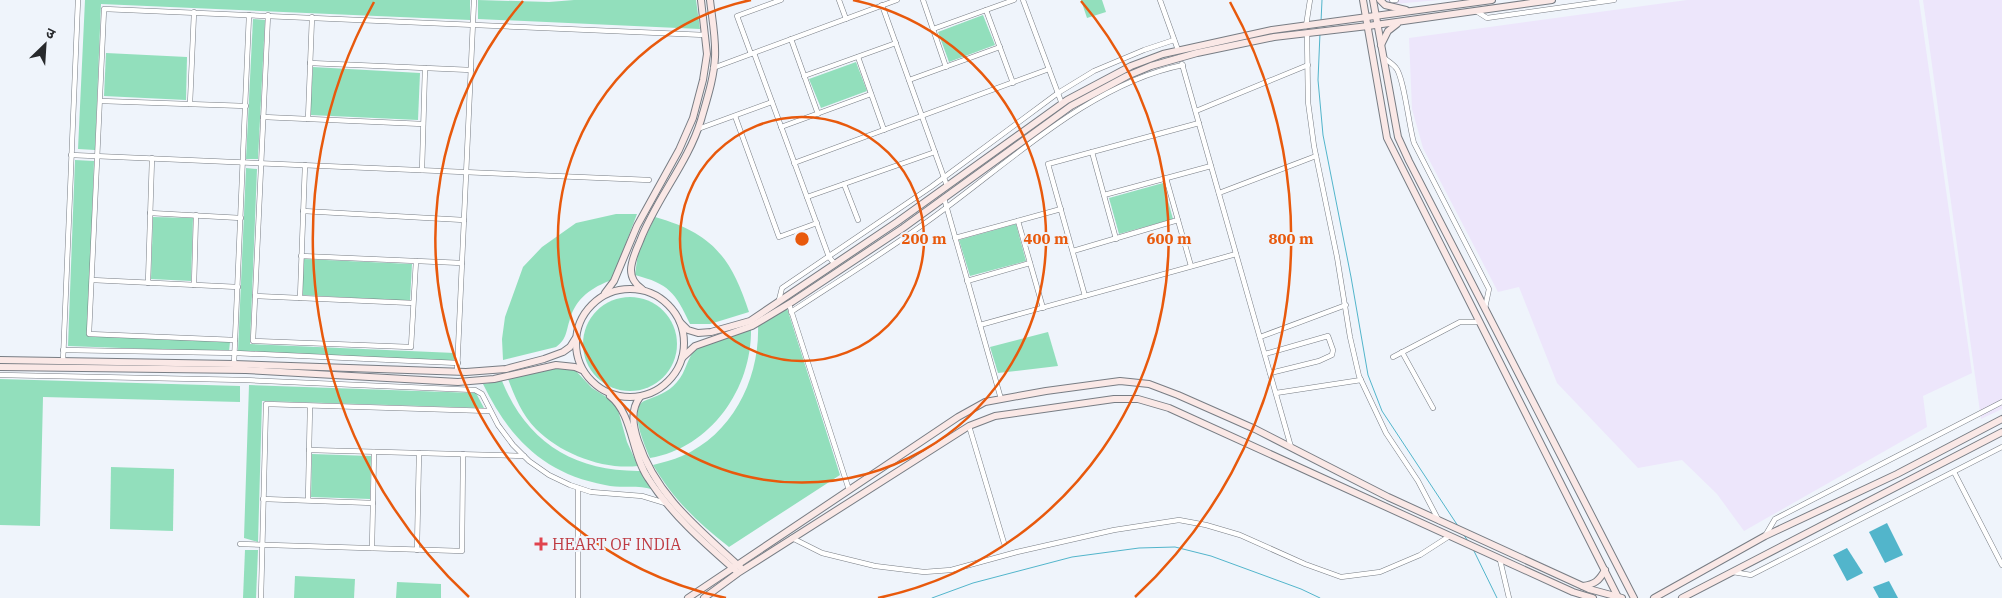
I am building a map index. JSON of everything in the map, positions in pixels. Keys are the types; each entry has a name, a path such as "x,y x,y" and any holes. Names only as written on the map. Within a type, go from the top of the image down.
{"street":[{"path":"63,361 78,0"},
{"path":"457,372 474,0"},
{"path":"0,360 234,364 457,372 506,369 563,352 570,347 575,339 580,321 589,307 605,293 614,281 637,226 679,150 693,118 708,54 701,0"},
{"path":"710,0 715,56 711,83 698,129 687,154 644,229 631,270 636,285 670,306 680,322 688,330 698,334 750,321 897,222 1062,104 1132,66 1178,50 1272,30 1492,0"},
{"path":"781,0 737,16 772,102 829,257 834,263"},
{"path":"839,0 846,18"},
{"path":"713,68 897,0"},
{"path":"923,0 946,66"},
{"path":"933,29 1014,0"},
{"path":"1023,0 1062,104"},
{"path":"1160,0 1178,50"},
{"path":"1309,25 1310,0"},
{"path":"1363,0 1387,138 1619,597"},
{"path":"1373,0 1398,136 1409,161 1634,598"},
{"path":"1380,0 1385,5 1394,8 1413,11"},
{"path":"682,358 695,346 752,326 789,304 903,228 1071,106 1126,76 1151,66 1180,58 1274,37 1377,25 1552,0"},
{"path":"1476,11 1487,18 1614,0"},
{"path":"882,6 947,186"},
{"path":"235,340 89,334 104,8 706,35"},
{"path":"986,10 1013,83"},
{"path":"190,104 194,12"},
{"path":"234,364 250,15"},
{"path":"268,15 253,341 411,347 416,261"},
{"path":"308,119 312,17"},
{"path":"1381,46 1392,26 1403,21"},
{"path":"1309,33 1308,102 1316,156 1346,305 1350,337 1361,380 1386,433 1418,481 1442,522"},
{"path":"791,39 818,114"},
{"path":"779,302 782,288 944,177 1058,93 1094,72 1144,50 1174,40"},
{"path":"804,76 896,43"},
{"path":"909,80 1000,47"},
{"path":"858,57 884,130"},
{"path":"1383,57 1397,69 1401,79 1409,126 1414,143 1489,289 1485,308"},
{"path":"1180,58 1291,447"},
{"path":"310,63 471,70"},
{"path":"791,312 947,208 1032,142 1098,99 1151,74 1183,65"},
{"path":"1196,111 1308,66"},
{"path":"422,170 425,68"},
{"path":"794,163 1049,69"},
{"path":"781,128 871,94"},
{"path":"100,101 246,106"},
{"path":"698,129 772,102"},
{"path":"735,116 779,237 816,223"},
{"path":"263,117 423,124"},
{"path":"1085,296 1048,164 1199,123"},
{"path":"807,197 935,152"},
{"path":"1092,152 1116,239"},
{"path":"71,155 649,180"},
{"path":"1219,193 1316,156"},
{"path":"148,283 152,158"},
{"path":"300,298 305,165"},
{"path":"1104,195 1211,166"},
{"path":"1166,178 1191,266"},
{"path":"844,184 858,220"},
{"path":"944,198 1001,399"},
{"path":"955,238 1061,210"},
{"path":"303,211 464,220"},
{"path":"150,213 241,218"},
{"path":"194,285 196,216"},
{"path":"1073,251 1178,220"},
{"path":"1018,221 1043,308"},
{"path":"980,325 1236,254"},
{"path":"301,256 462,263"},
{"path":"968,280 1030,263"},
{"path":"92,280 238,287"},
{"path":"605,293 636,289 646,291"},
{"path":"255,296 413,303"},
{"path":"789,304 849,490"},
{"path":"1260,337 1346,305"},
{"path":"604,391 622,398 640,397 655,392 671,380 682,358 684,339 680,322"},
{"path":"1393,357 1460,322 1480,322"},
{"path":"1265,354 1328,336 1330,338 1333,350 1332,356 1270,373"},
{"path":"575,339 576,352 582,370 588,379 620,405 627,420 636,456 646,476 676,516 738,569"},
{"path":"63,350 235,353 458,362"},
{"path":"1402,352 1433,408"},
{"path":"0,367 246,370 464,382 494,380 556,365 575,367 582,370"},
{"path":"0,375 245,380 475,390 482,394 498,425 524,456 549,475 591,492 642,496 666,503"},
{"path":"1276,393 1361,380"},
{"path":"704,598 738,569 849,490 958,417 985,402 1120,381 1149,384 1178,394 1255,429 1442,522 1583,586 1619,597"},
{"path":"464,382 465,390"},
{"path":"640,397 634,404 635,433 642,454 652,473 666,495 738,569"},
{"path":"688,598 792,538 969,426 995,416 1114,399 1138,400 1169,408 1500,560 1573,592 1593,598"},
{"path":"1764,536 1774,519 2002,402"},
{"path":"260,598 266,404 490,411"},
{"path":"308,500 310,406"},
{"path":"1654,598 1764,536 1897,474 2002,419"},
{"path":"969,426 1004,542"},
{"path":"1682,598 2002,432"},
{"path":"1733,572 1751,575 2002,447"},
{"path":"309,450 524,456"},
{"path":"372,548 374,452"},
{"path":"417,550 419,453"},
{"path":"240,544 462,551 463,454"},
{"path":"1954,472 2002,565"},
{"path":"578,488 578,598"},
{"path":"263,499 373,502"},
{"path":"792,538 822,553 875,566 924,572 951,570 1017,552 1114,530 1179,520 1206,524 1240,535 1305,564 1341,577 1380,572 1420,555 1450,537"},
{"path":"1996,553 2002,551"},
{"path":"1500,560 1509,598"},
{"path":"1583,586 1594,584 1600,579 1605,570"}],"shaded area":[{"path":"1386,0 1439,0 1394,4"},
{"path":"1687,0 1919,0 1972,373 1923,396 1927,427 1744,531 1717,494 1682,460 1638,468 1557,383 1519,287 1498,292 1423,148 1412,109 1409,38"},
{"path":"1923,0 2002,0 2002,409 1981,419"}],"green space":[{"path":"85,0 470,0 470,20 101,4 95,150 78,149"},
{"path":"478,0 549,2 574,0 696,0 700,29 478,19"},
{"path":"1081,0 1102,0 1106,12 1087,18"},
{"path":"983,15 995,45 949,62 938,32"},
{"path":"253,19 265,20 258,159 246,159"},
{"path":"106,53 187,57 186,100 104,96"},
{"path":"856,62 867,91 821,108 809,79"},
{"path":"313,67 420,73 418,120 310,115"},
{"path":"75,160 94,161 88,336 230,342 229,352 68,346"},
{"path":"246,168 257,169 250,344 455,353 454,361 238,351"},
{"path":"1163,183 1173,219 1119,234 1109,198"},
{"path":"616,214 637,214 612,280 598,286 581,299 576,305 564,338 556,347 503,360 502,339 505,317 523,267 542,247 576,223"},
{"path":"153,217 193,218 191,281 151,279"},
{"path":"655,217 675,223 691,231 717,250 735,276 749,312 710,324 690,324 680,304 670,291 656,282 635,275 638,253"},
{"path":"1016,224 1026,261 970,276 959,240"},
{"path":"304,259 412,264 410,301 302,295"},
{"path":"630,297 648,300 663,311 674,326 677,344 674,362 663,377 648,388 630,391 612,388 597,377 586,362 583,344 586,326 597,311 612,300"},
{"path":"787,308 840,475 729,547 687,510 669,489 653,465 679,457 700,446 716,434 729,419 740,402 754,365 758,325"},
{"path":"751,329 744,373 736,393 724,412 692,442 672,452 650,458 639,428 637,412 639,405 662,394 673,386 680,378 690,356 696,348"},
{"path":"1048,332 1058,366 998,373 990,347"},
{"path":"559,368 575,370 592,388 616,403 627,442 638,466 625,467 597,463 570,453 546,438 531,424 519,406 508,379"},
{"path":"0,379 240,386 240,402 43,397 40,526 0,525"},
{"path":"502,381 512,403 525,421 556,450 595,466 617,470 641,471 654,490 642,487 611,486 583,480 546,462 531,451 504,421 483,384"},
{"path":"249,385 476,393 484,408 262,401 258,542 244,538"},
{"path":"312,454 371,456 370,499 311,497"},
{"path":"111,467 174,469 173,531 110,529"},
{"path":"245,550 258,550 256,598 243,598"},
{"path":"295,576 355,579 354,598 294,598"},
{"path":"397,582 441,584 441,598 396,598"}],"water":[{"path":"1887,523 1903,555 1885,563 1869,532"},
{"path":"1847,548 1863,573 1847,581 1833,555"},
{"path":"1889,581 1898,598 1879,598 1873,587"}],"waterway":[{"path":"1321,22 1322,0"},
{"path":"1320,33 1318,80 1323,135 1368,375 1382,411 1458,526"},
{"path":"1463,534 1468,541"},
{"path":"932,598 973,583 1072,557 1139,548 1175,547 1211,556 1301,589 1320,598"},
{"path":"1474,551 1497,598"}],"place":[{"name":"HEART OF INDIA","path":"541,544"}]}
